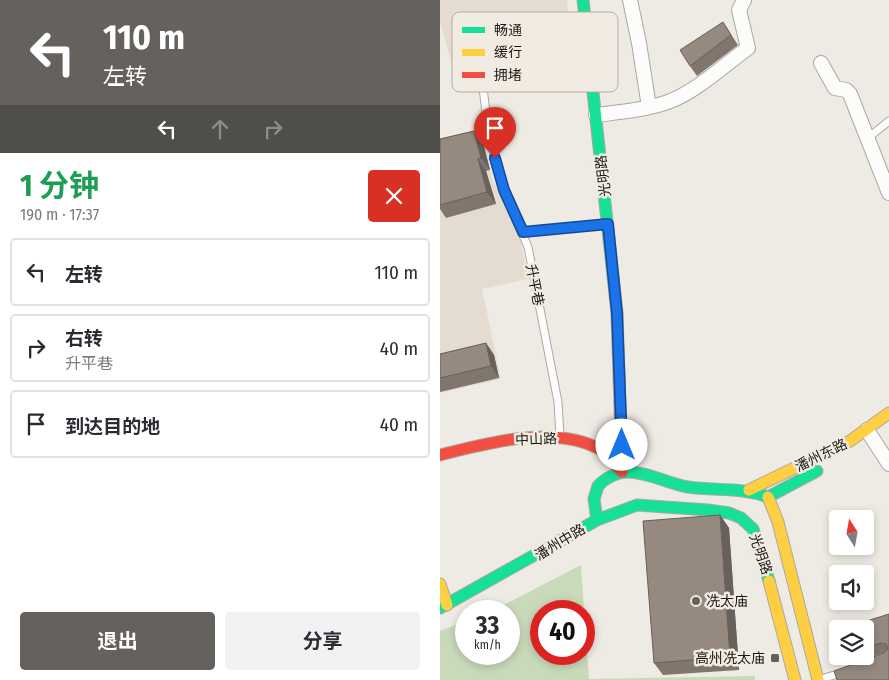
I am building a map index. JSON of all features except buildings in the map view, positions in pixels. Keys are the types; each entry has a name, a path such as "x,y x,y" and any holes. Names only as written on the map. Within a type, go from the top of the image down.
{"main road":[{"name":"光明路","path":"593,92 617,313 622,472"},
{"name":"潘州东路","path":"768,497 829,465 875,434 889,413"},
{"name":"潘州东路","path":"749,490 875,434"},
{"name":"中山路","path":"440,455 473,446 520,438 560,438 592,445 602,450 622,472"},
{"path":"622,472 641,472 685,486 749,490 768,497"},
{"name":"潘州中路","path":"443,607 597,520 594,494 596,488 611,476 622,472"},
{"name":"光明路","path":"768,497 778,522 818,680"},
{"name":"光明路","path":"597,520 637,505 708,510 729,514 748,522 753,529 773,593 795,680"},
{"path":"440,584 443,607"}],"street":[{"path":"630,0 640,43 649,107"},
{"path":"596,115 649,107 668,102 686,92 748,48 739,10 744,0"},
{"path":"822,63 835,88 849,92 889,193"},
{"path":"875,434 889,464"}],"lane":[{"name":"升平巷","path":"485,92 489,136 504,190 528,247 558,402 560,438"},
{"path":"868,138 889,121"},
{"path":"480,137 489,136"},
{"path":"523,232 608,224"},
{"path":"818,680 853,669"}],"shaded area":[{"path":"440,0 567,0 568,12 452,12 452,65 440,22"},
{"path":"484,140 492,178 520,237 528,279 482,289 501,379 440,393 440,151"}],"green space":[{"path":"581,565 583,600 530,600 530,665 588,665 589,679 755,676 755,680 440,680 440,631 455,625 455,665 520,665 520,600 513,600"}],"traffic: fast":[{"path":"583,0 584,12"},
{"path":"593,92 617,313"},
{"path":"768,497 817,471"},
{"path":"597,520 594,499 598,486 604,480 624,472 643,474 688,487 738,490 768,497"},
{"path":"440,608 597,520 637,505 708,510 729,513 741,518 753,529 769,581"}],"traffic: slow":[{"path":"749,490 850,441 889,413"},
{"path":"768,497 778,522 818,680"},
{"path":"769,581 795,680"},
{"path":"440,584 447,605"}],"traffic: jam":[{"path":"617,313 622,472"},
{"path":"440,455 521,438 564,438 583,442 601,450 610,457 622,472"}],"place":[{"name":"冼太庙","path":"696,601"},
{"name":"高州冼太庙","path":"775,658"}],"route":[{"path":"495,158 504,190 516,221 523,232 608,224 617,313 622,445"}]}
